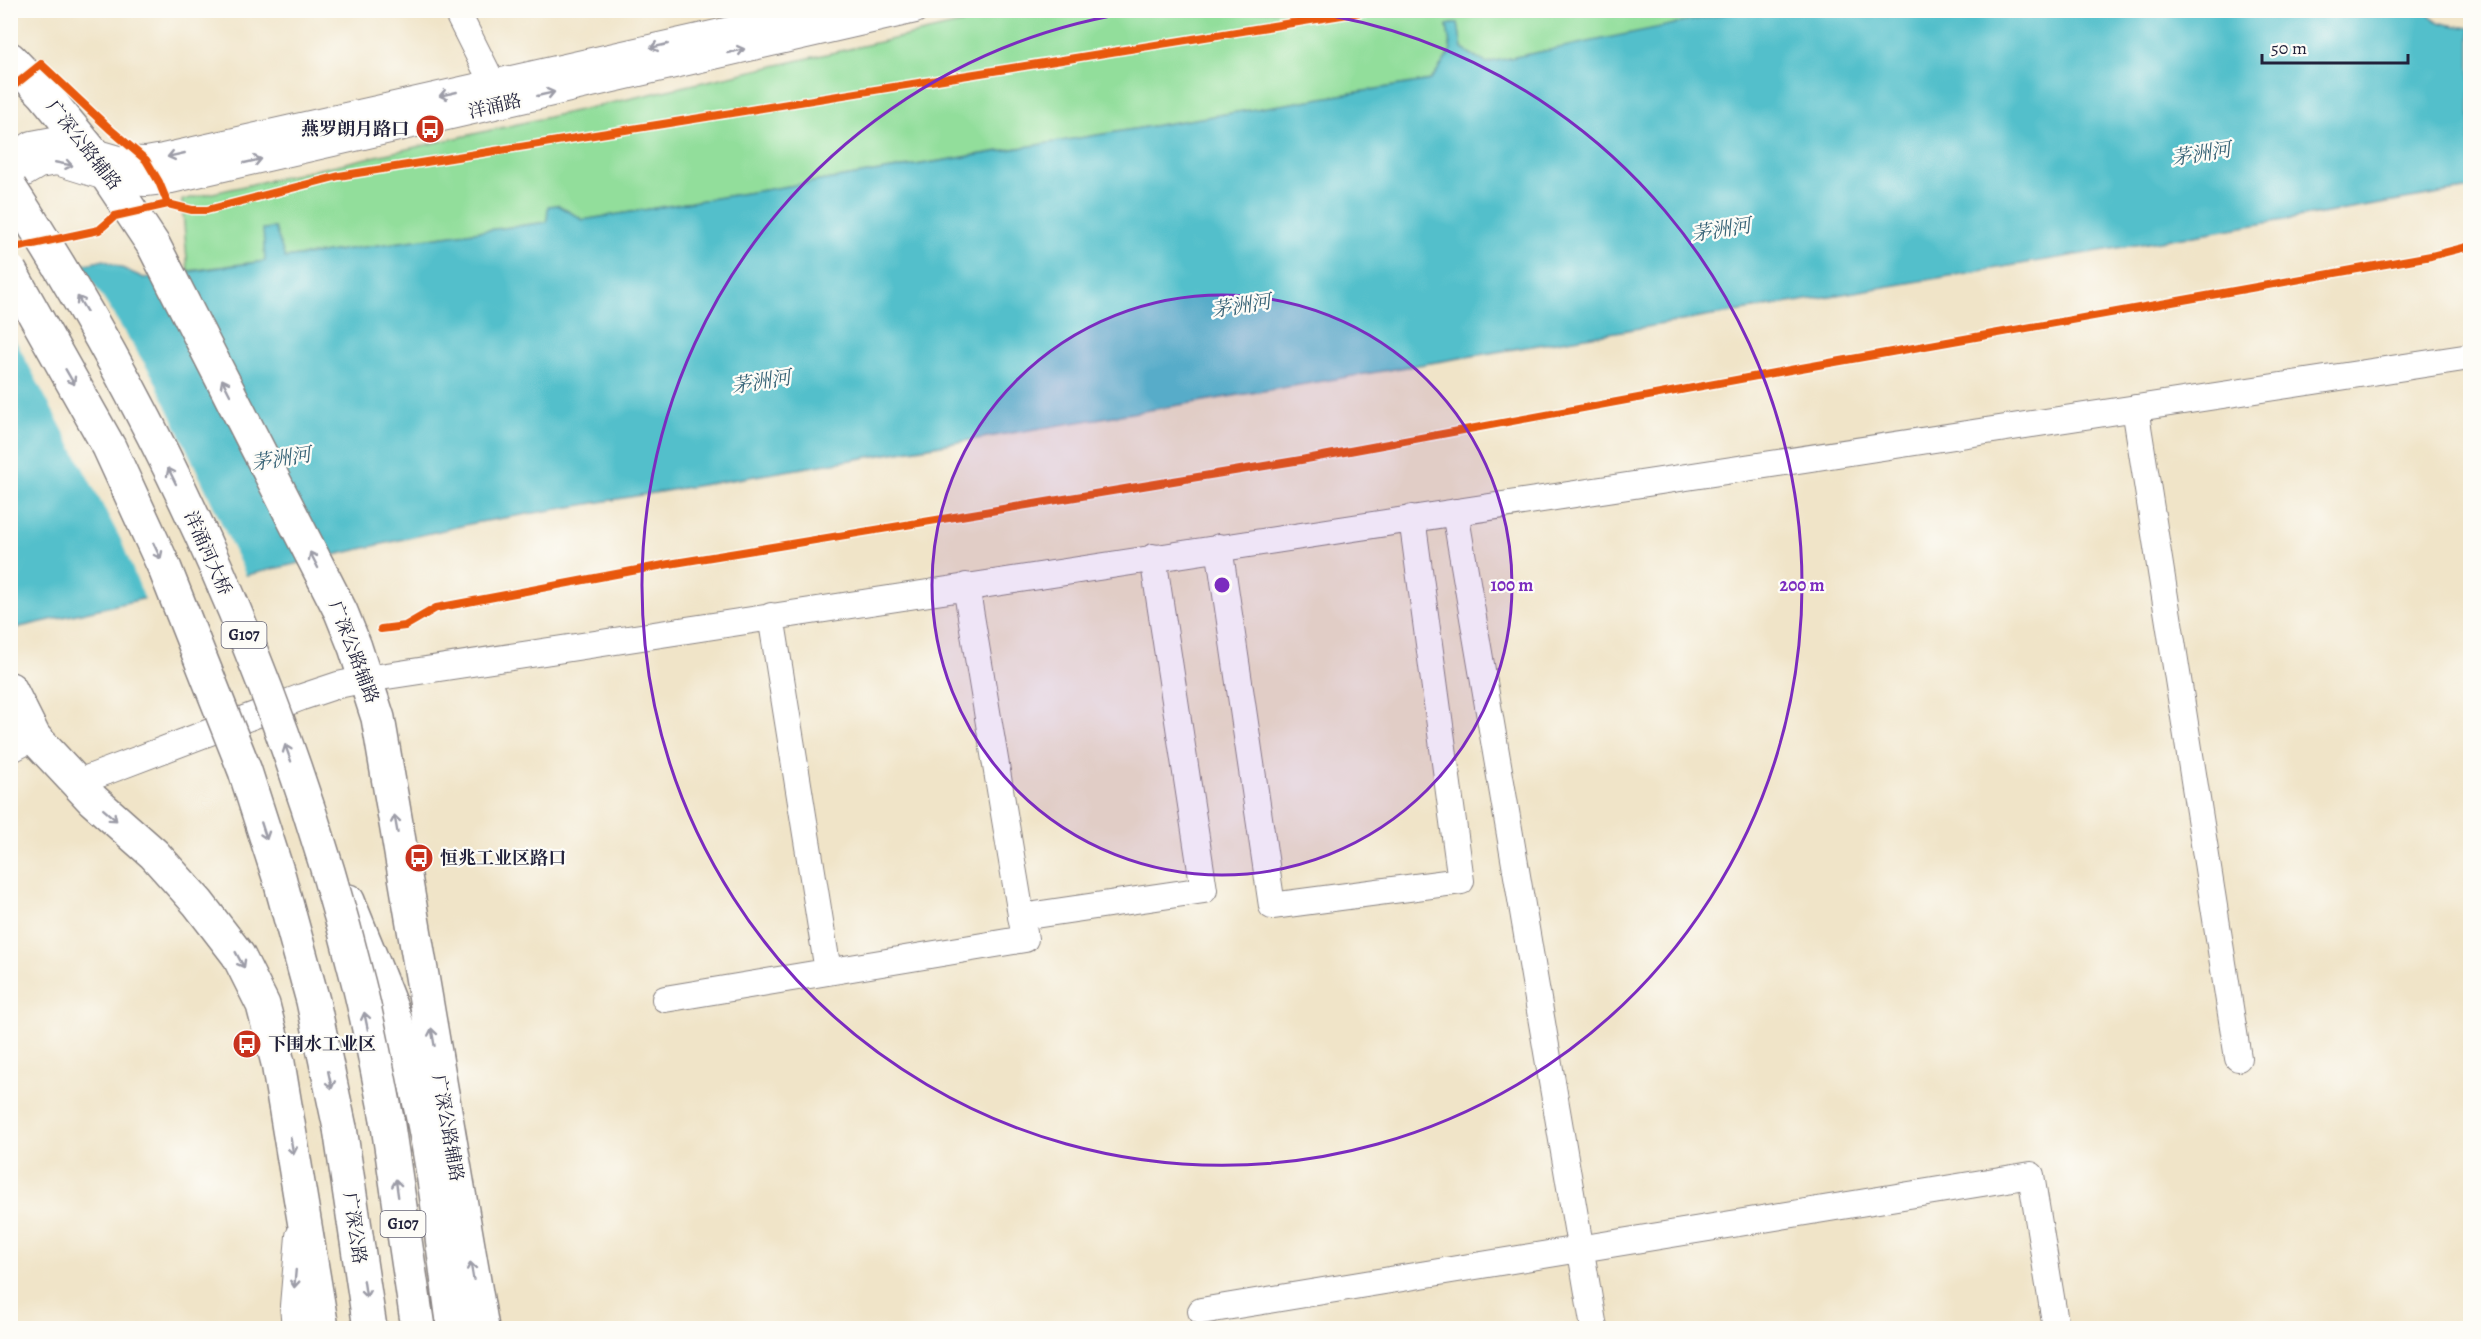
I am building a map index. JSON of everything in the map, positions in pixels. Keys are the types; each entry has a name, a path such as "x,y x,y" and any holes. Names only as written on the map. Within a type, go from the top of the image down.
{"main road":[{"name":"广深公路辅路","path":"10,58 90,150 154,246 341,612 367,680 380,728 482,1329"},
{"name":"洋涌河大桥","path":"10,188 94,325 155,441 211,556 253,657 298,783 359,985 387,1119 418,1329"},
{"name":"广深公路","path":"10,271 109,447 165,569 245,771 279,877 313,1001 340,1128 370,1329"},
{"path":"10,689 22,743 76,783 154,854 198,903 238,955 263,1005 272,1040 302,1199 322,1329"},
{"path":"298,783 398,1024 424,1122 454,1329"}],"street":[{"path":"456,10 493,84"},
{"name":"洋涌路","path":"10,158 32,144 53,140 118,159 155,159 819,10"},
{"name":"洋涌路","path":"10,182 39,165 57,162 111,180 133,183 171,180 915,10"},
{"path":"76,783 338,685 1153,557 2470,357"},
{"path":"2134,408 2238,1058"},
{"path":"1455,512 1594,1329"},
{"path":"1219,548 1272,906 1461,881 1412,518"},
{"path":"1021,917 1204,890 1153,557"},
{"path":"665,999 1025,939 966,586"},
{"path":"771,616 828,971"},
{"path":"1201,1311 2031,1175 2056,1329"},
{"path":"295,1329 293,1298 302,1199"}],"green space":[{"path":"1017,11 1743,11 1486,63 1462,49 1458,23 1447,25 1451,51 1431,80 583,220 558,205 549,206 548,222 284,258 275,228 264,229 265,261 188,271 182,200"}],"water":[{"name":"茅洲河","path":"1743,10 2426,10 2433,19 2439,22 2470,28 2470,189 474,523 11,629 10,281 104,260 144,278 265,261 263,229 275,228 285,258 547,222 548,206 558,205 583,220 1431,80 1451,51 1447,25 1458,23 1462,49 1486,63"}],"pier":[{"path":"80,262 153,377 247,578 146,602 120,538 10,330 10,278"}],"cycle path":[{"path":"10,89 41,64 146,160 168,204 192,210 207,210 339,176 1373,10"},
{"path":"10,249 99,230 115,216 168,204"},
{"path":"381,629 405,626 436,608 669,564 1301,460 2431,256 2470,246"}],"place":[{"name":"燕罗朗月路口","path":"430,129"},
{"name":"恒兆工业区路口","path":"419,858"},
{"name":"下围水工业区","path":"247,1044"}]}
